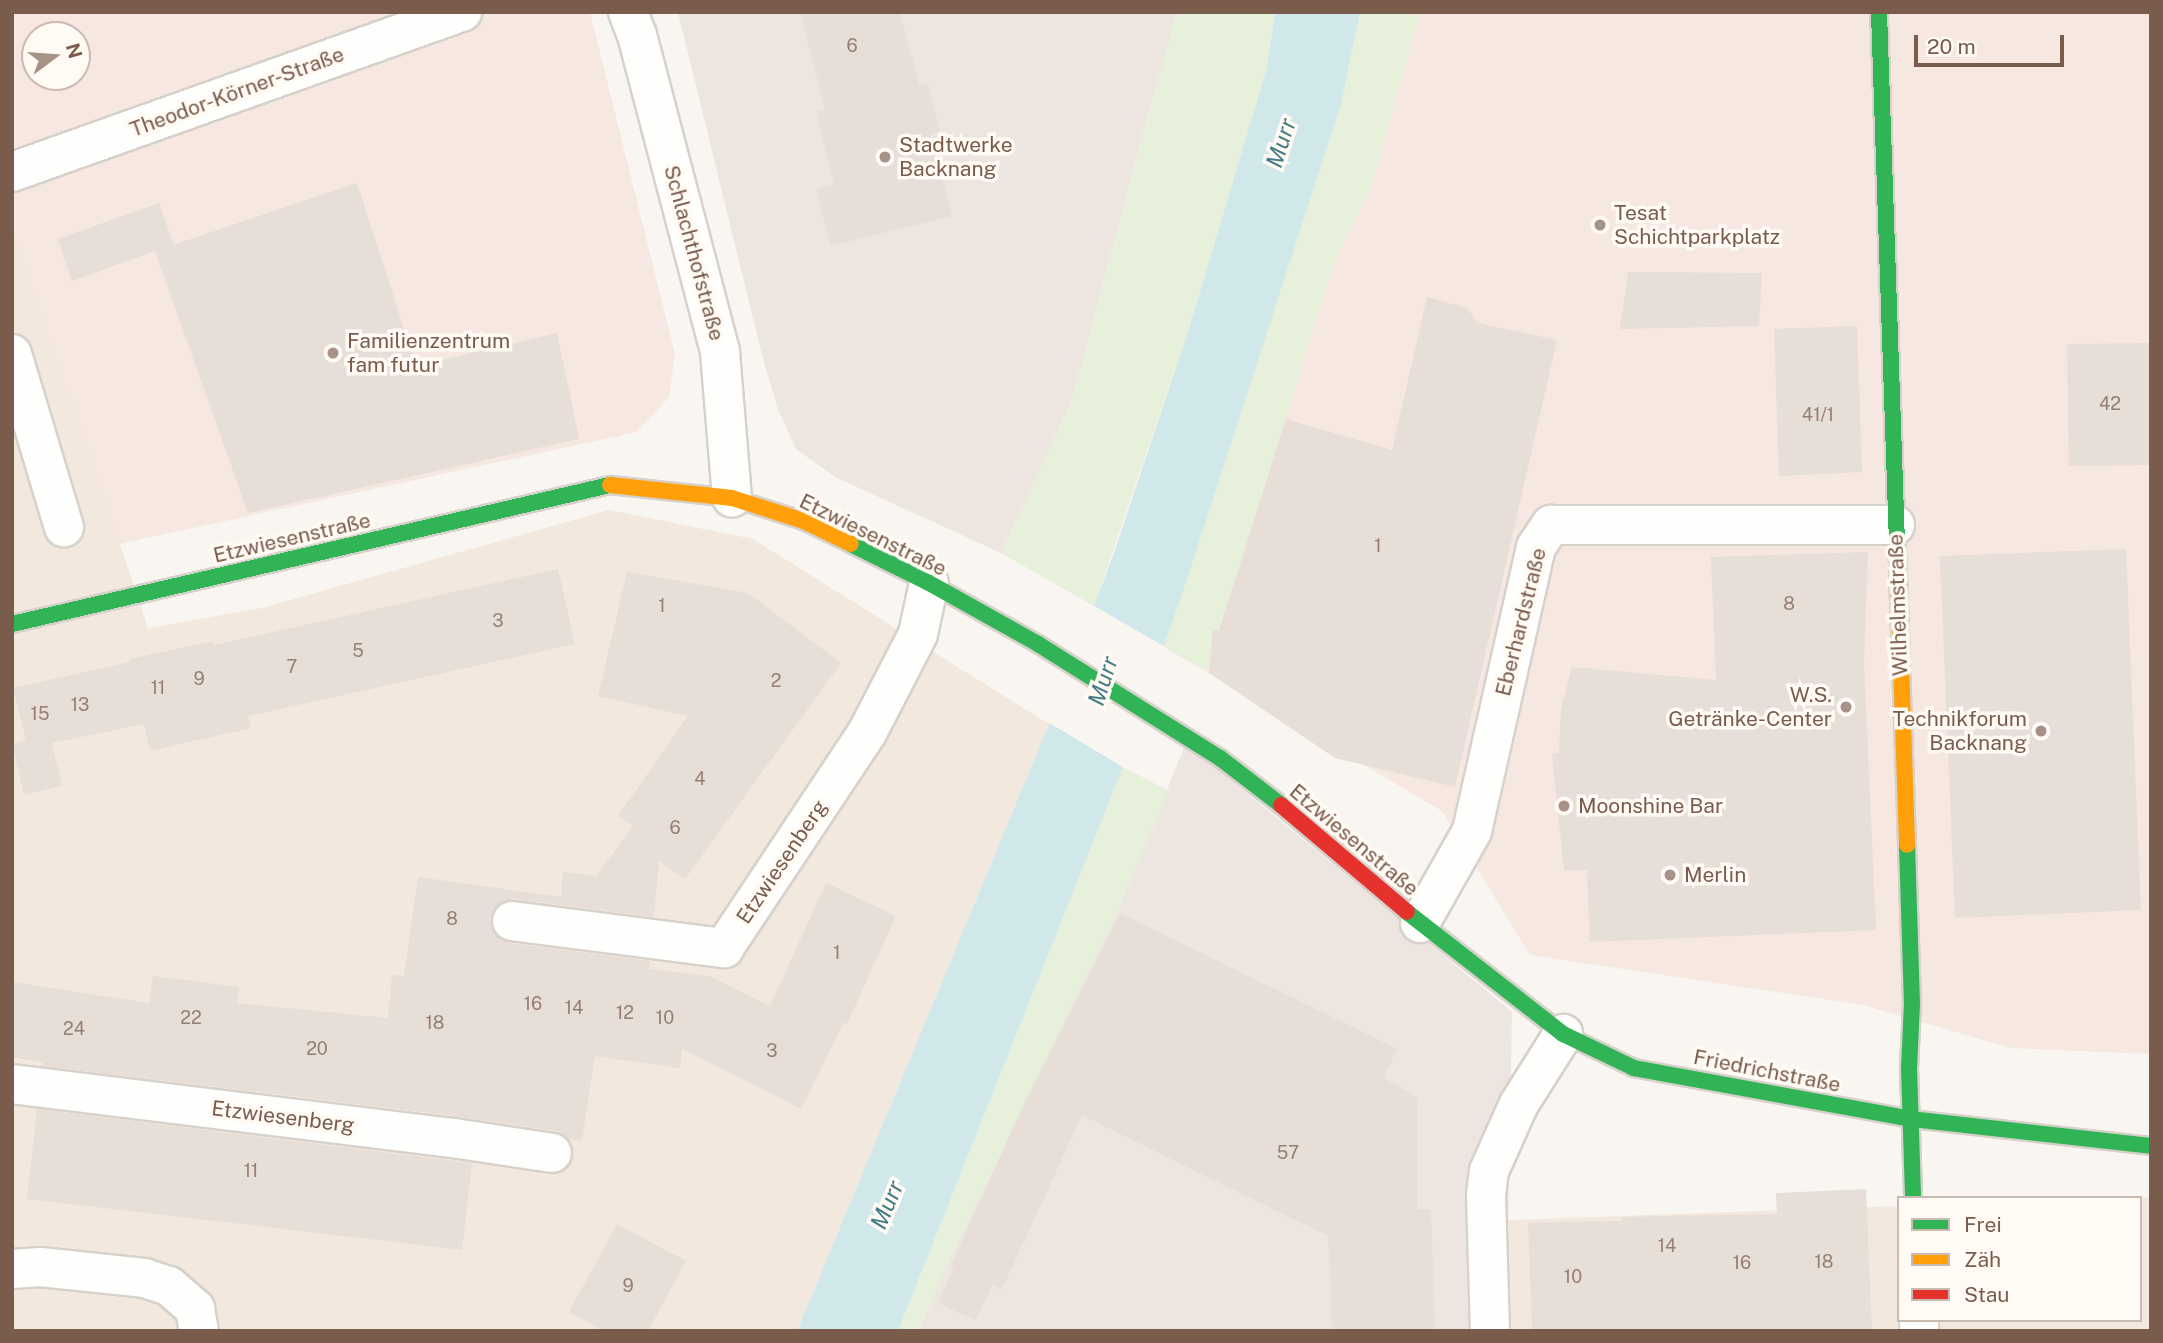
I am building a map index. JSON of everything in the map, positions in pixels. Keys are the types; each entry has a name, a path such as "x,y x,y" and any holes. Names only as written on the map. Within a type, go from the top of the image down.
{"street":[{"name":"Theodor-Körner-Straße","path":"12,172 461,12"},
{"name":"Schlachthofstraße","path":"628,12 637,35 720,352 732,498"},
{"name":"Wilhelmstraße","path":"1879,12 1912,1003 1913,1196"},
{"path":"12,354 64,527"},
{"name":"Etzwiesenstraße","path":"12,624 611,485 732,498 804,521 929,583 1038,644 1220,758 1295,816 1420,923"},
{"name":"Eberhardstraße","path":"1420,923 1472,831 1536,547 1551,525 1895,525"},
{"name":"Etzwiesenberg","path":"512,921 724,948 867,733 918,634 929,583"},
{"name":"Friedrichstraße","path":"1420,923 1563,1034 1634,1068 1911,1119 2151,1146"},
{"path":"1490,1331 1486,1195 1489,1171 1519,1104 1563,1034"},
{"name":"Etzwiesenberg","path":"12,1084 453,1138 552,1153"},
{"path":"12,1269 40,1267 144,1278 169,1286 195,1310 200,1331"}],"shaded area":[{"path":"12,12 590,12 675,354 669,397 637,432 119,544 12,223"},
{"path":"678,12 1224,12 1179,23 1154,93 1072,400 1001,553 835,477 796,449 778,410 761,351"},
{"path":"1360,12 2151,12 2151,1054 2011,1048 1863,1005 1530,955 1442,811 1164,647 1341,104"},
{"path":"12,223 148,628 262,608 609,510 753,539 1049,724 797,1331 12,1331"},
{"path":"1186,743 1512,1012 1506,1331 919,1331 947,1265 1117,912"},
{"path":"2151,1197 2151,1331 1506,1331 1508,1220 1897,1206 1897,1322 2142,1322 2142,1198"}],"green space":[{"path":"1176,12 1275,12 1267,67 1189,329 1094,606 1001,553 1072,400"},
{"path":"1360,12 1420,12 1371,187 1334,263 1219,631 1213,629 1208,672 1164,647 1341,104"},
{"path":"1123,767 1169,791 1117,912 947,1265 919,1331 898,1331"}],"water":[{"name":"Murr","path":"1275,12 1360,12 1341,104 1189,573 1123,767 898,1331 797,1331 1049,724 1114,553 1189,329 1267,67"}],"pier":[{"path":"1091,604 1167,648 1126,769 1046,721"}],"building":[{"path":"800,12 900,12 919,85 928,83 940,132 930,134 952,216 830,246 816,189 834,184 816,111 825,109"},
{"name":"Familienzentrum fam futur","path":"357,183 416,366 557,333 579,439 248,513 155,251 72,281 58,239 159,203 174,245"},
{"path":"1628,272 1762,273 1759,326 1620,329"},
{"path":"1427,297 1467,308 1478,323 1557,340 1455,787 1335,758 1209,673 1213,629 1219,631 1286,419 1392,450"},
{"path":"1857,326 1862,472 1779,476 1774,329"},
{"path":"2151,343 2151,465 2069,466 2067,344"},
{"path":"2126,549 2141,910 1955,918 1940,556"},
{"path":"1868,552 1864,662 1876,930 1590,942 1587,870 1564,871 1552,754 1559,753 1561,709 1572,667 1716,680 1711,557"},
{"path":"558,569 575,644 248,716 251,728 150,751 144,724 52,743 62,786 24,795 12,744 26,740 13,688 130,662 130,659 213,641 214,645"},
{"path":"627,572 748,593 841,663 685,879 659,861 654,917 514,899 503,901 495,907 490,918 492,929 498,938 509,943 650,961 649,969 710,976 770,1006 826,883 896,916 847,1024 844,1022 801,1109 682,1049 680,1068 595,1056 582,1141 568,1139 555,1131 456,1116 42,1066 43,1062 12,1057 12,982 149,1003 153,976 239,987 237,1003 388,1018 392,975 404,976 418,877 561,897 563,872 596,876 633,826 618,816 688,716 598,696"},
{"path":"1120,913 1397,1049 1383,1078 1417,1097 1417,1209 1431,1209 1435,1331 1332,1331 1328,1236 1082,1115 1002,1289 992,1285 976,1320 938,1303 954,1267 951,1266 1021,1110"},
{"path":"37,1109 472,1163 462,1250 27,1199"},
{"path":"1866,1189 1872,1331 1532,1331 1528,1223 1622,1221 1622,1217 1777,1214 1776,1193"},
{"path":"617,1224 686,1261 648,1331 604,1331 569,1312"}],"traffic: fast":[{"path":"1879,12 1898,572"},
{"path":"12,624 610,485"},
{"path":"851,544 929,583 1038,644 1220,758 1281,805"},
{"path":"1907,845 1912,1003 1909,1068 1913,1196"},
{"path":"1407,912 1563,1034 1634,1068 1911,1119 2151,1146"}],"traffic: slow":[{"path":"610,485 732,498 804,521 851,544"},
{"path":"1898,572 1907,845"}],"traffic: jam":[{"path":"1281,805 1407,912"}],"place":[{"name":"Stadtwerke Backnang","path":"885,157"},
{"name":"Tesat Schichtparkplatz","path":"1600,225"},
{"name":"Familienzentrum fam futur","path":"333,353"},
{"name":"W.S. Getränke-Center","path":"1846,707"},
{"name":"Technikforum Backnang","path":"2041,731"},
{"name":"Moonshine Bar","path":"1564,806"},
{"name":"Merlin","path":"1670,875"}]}
